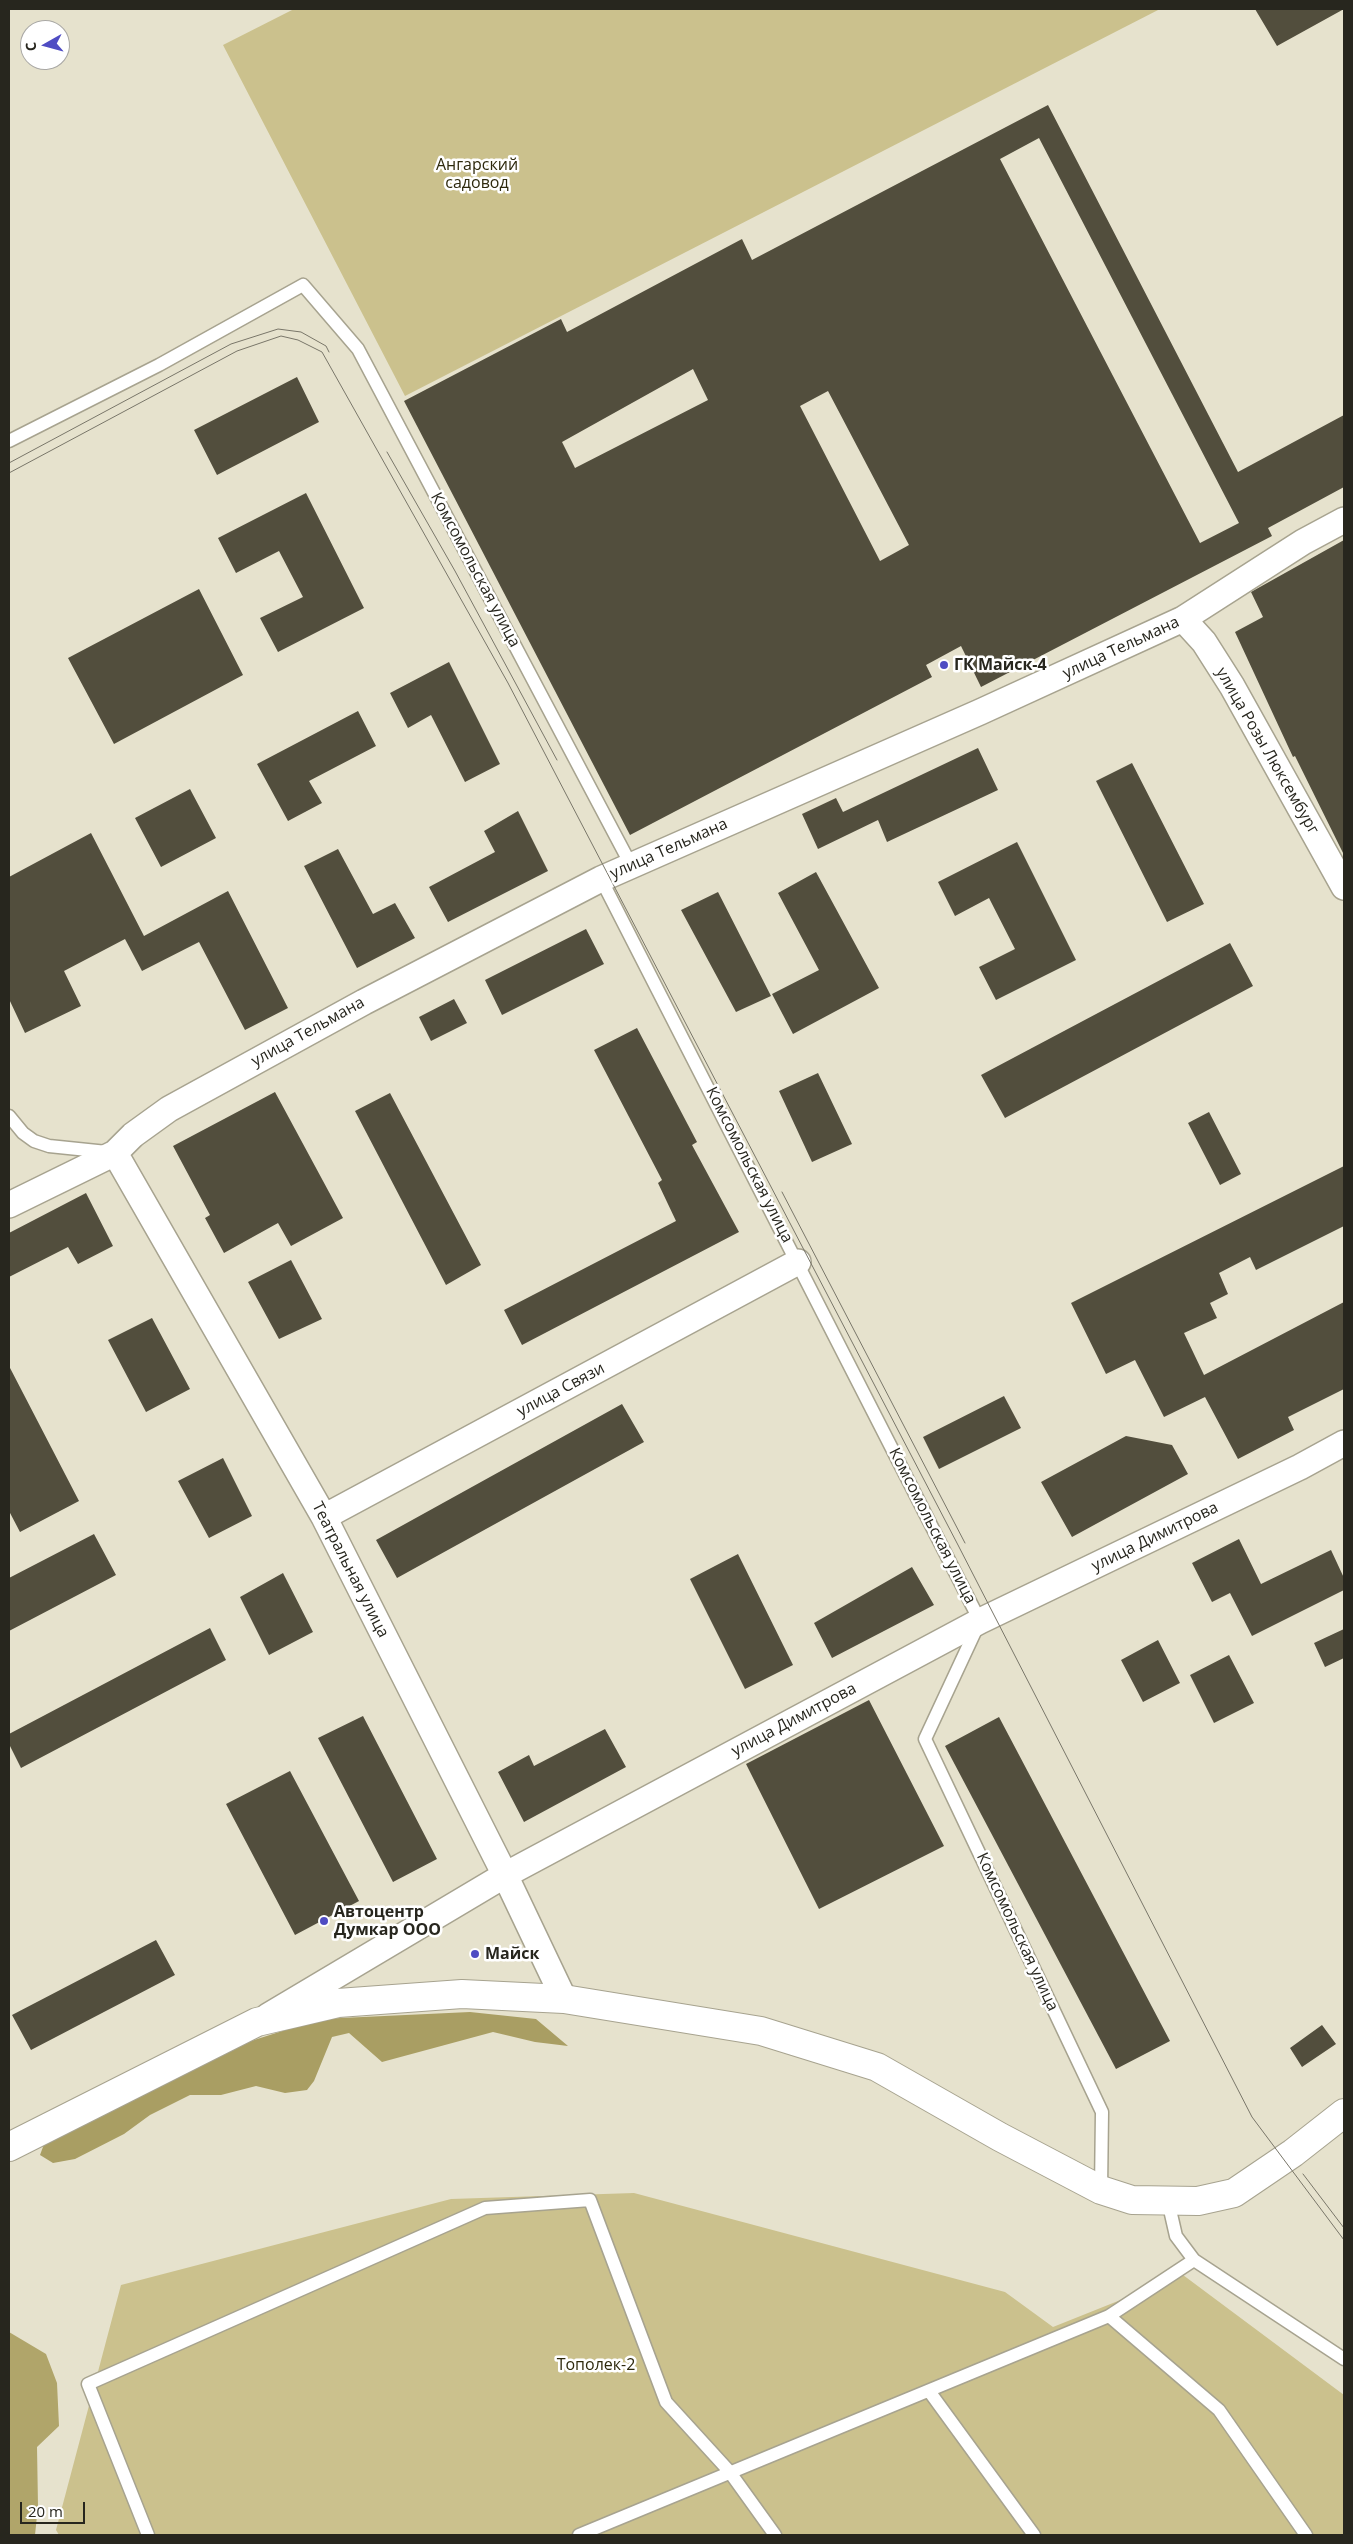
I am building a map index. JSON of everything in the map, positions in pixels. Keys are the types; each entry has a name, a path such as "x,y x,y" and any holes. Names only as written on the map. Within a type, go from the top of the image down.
{"street":[{"name":"улица Тельмана","path":"9,1205 115,1153 133,1135 169,1109 364,1002 601,879 980,712 1183,619 1303,542 1344,520"},
{"name":"улица Розы Люксембург","path":"1183,619 1204,642 1232,686 1344,887"},
{"name":"Театральная улица","path":"115,1153 324,1517 505,1875 564,1999"},
{"name":"улица Связи","path":"324,1517 798,1262"},
{"name":"улица Димитрова","path":"258,2022 505,1875 980,1622 1300,1467 1344,1442"},
{"path":"9,2148 258,2022 338,2003 462,1994 564,1999 761,2031 878,2066 1000,2137 1101,2190 1132,2200 1198,2201 1234,2193 1294,2153 1344,2113"}],"lane":[{"name":"Комсомольская улица","path":"9,441 159,365 302,285 358,349 631,865"},
{"name":"Комсомольская улица","path":"601,879 980,1622 925,1738 1102,2112 1101,2190"},
{"path":"9,1116 23,1133 34,1141 49,1146 115,1153"},
{"path":"148,2535 88,2384 485,2208 590,2200 666,2402 729,2471 775,2535"},
{"path":"1168,2201 1176,2236 1194,2260 1344,2359"},
{"path":"579,2535 729,2471 1109,2316 1194,2260"},
{"path":"1109,2316 1219,2410 1306,2535"},
{"path":"929,2391 1034,2535"}],"green space":[{"name":"Ангарский садовод","path":"294,9 1160,9 405,396 223,45"},
{"name":"Тополек-2","path":"634,2193 1005,2292 1053,2327 1183,2275 1344,2395 1344,2535 59,2535 56,2530 121,2285 451,2199"}],"shaded area":[{"path":"470,2012 536,2019 568,2046 535,2042 493,2032 382,2062 349,2033 332,2037 314,2081 307,2090 285,2093 256,2086 221,2095 190,2095 150,2115 124,2134 75,2159 53,2163 40,2155 47,2136 142,2095 251,2041 320,2019"},
{"path":"9,2332 46,2354 57,2383 59,2426 37,2447 38,2506 35,2535 9,2535"}],"building":[{"path":"1255,9 1344,9 1277,46"},
{"path":"1048,105 1238,472 1344,415 1344,487 1268,528 1272,536 981,687 961,646 926,665 932,677 630,835 404,401 561,319 567,332 742,239 752,260","holes":["1039,138 1239,523 1200,543 1000,159","693,369 708,400 575,468 562,442","828,391 909,545 880,561 800,406"]},
{"path":"297,377 319,422 217,475 194,430"},
{"path":"306,493 364,608 278,652 260,618 303,597 279,551 236,573 218,538"},
{"path":"1344,540 1344,855 1295,756 1293,757 1235,632 1263,617 1251,592"},
{"path":"199,589 243,675 114,744 68,658"},
{"path":"449,662 500,764 465,782 431,715 408,728 390,693"},
{"path":"358,711 376,746 309,781 322,803 288,821 257,764"},
{"path":"978,748 998,790 887,842 878,820 818,849 802,814 836,798 843,812"},
{"path":"1132,763 1204,904 1167,922 1096,781"},
{"path":"190,789 216,838 161,867 135,818"},
{"path":"518,811 548,871 448,922 429,887 495,852 484,831"},
{"path":"91,833 144,936 228,891 288,1008 245,1030 199,942 142,971 125,939 64,971 81,1006 25,1033 9,999 9,877"},
{"path":"1017,842 1076,960 996,1000 979,967 1015,949 989,898 955,916 938,882"},
{"path":"338,849 373,914 395,903 415,938 357,968 304,866"},
{"path":"816,872 879,988 793,1034 772,994 819,970 778,893"},
{"path":"718,892 771,996 736,1012 681,910"},
{"path":"586,929 604,964 502,1015 485,980"},
{"path":"1230,943 1253,986 1005,1118 981,1075"},
{"path":"454,999 467,1023 431,1041 419,1017"},
{"path":"637,1028 697,1142 692,1145 739,1232 522,1345 504,1310 676,1221 658,1183 662,1180 594,1050"},
{"path":"818,1073 852,1144 812,1162 779,1091"},
{"path":"275,1092 343,1218 291,1246 278,1223 224,1253 205,1218 210,1215 173,1146"},
{"path":"390,1093 481,1265 446,1285 355,1111"},
{"path":"1209,1112 1241,1174 1220,1185 1188,1123"},
{"path":"1344,1166 1344,1226 1256,1270 1250,1257 1219,1273 1228,1294 1210,1303 1217,1318 1184,1333 1204,1375 1344,1302 1344,1389 1288,1417 1294,1430 1238,1459 1205,1397 1164,1417 1135,1360 1106,1374 1071,1303"},
{"path":"86,1193 113,1246 78,1264 68,1247 9,1277 9,1233"},
{"path":"291,1260 322,1319 279,1339 248,1282"},
{"path":"152,1318 190,1389 146,1412 108,1340"},
{"path":"9,1366 79,1501 20,1532 9,1511"},
{"path":"1004,1396 1021,1428 939,1469 923,1437"},
{"path":"622,1404 644,1442 397,1578 376,1540"},
{"path":"1126,1436 1172,1445 1188,1474 1072,1537 1041,1482"},
{"path":"223,1458 252,1516 209,1538 178,1481"},
{"path":"94,1534 116,1575 9,1631 9,1578"},
{"path":"1239,1539 1261,1584 1331,1550 1344,1578 1344,1590 1252,1636 1230,1593 1212,1602 1192,1563"},
{"path":"738,1554 793,1665 745,1689 690,1579"},
{"path":"912,1567 934,1605 832,1658 814,1623"},
{"path":"283,1573 313,1632 269,1655 240,1597"},
{"path":"210,1628 226,1660 21,1768 9,1744 9,1734"},
{"path":"1344,1629 1344,1658 1325,1667 1314,1643"},
{"path":"1158,1640 1180,1683 1143,1702 1121,1660"},
{"path":"1229,1655 1254,1703 1214,1723 1190,1675"},
{"path":"869,1700 944,1846 819,1909 746,1764"},
{"path":"363,1716 437,1859 393,1882 318,1738"},
{"path":"999,1717 1170,2041 1116,2069 945,1746"},
{"path":"605,1729 626,1767 524,1822 498,1772 529,1755 534,1766"},
{"path":"290,1771 359,1901 295,1935 226,1804"},
{"path":"156,1940 175,1975 31,2050 12,2015"},
{"path":"1322,2025 1336,2044 1302,2067 1290,2048"}],"tram line":[{"path":"9,463 231,344 278,329 301,332 326,346 329,352"},
{"path":"9,473 237,351 281,336 298,340 322,352 508,683 958,1545 1252,2117 1344,2240"},
{"path":"387,452 455,571 557,760"},
{"path":"782,1192 965,1543"},
{"path":"1303,2174 1344,2228"}],"place":[{"name":"ГК Майск-4","path":"944,665"},
{"name":"Автоцентр Думкар ООО","path":"324,1921"},
{"name":"Майск","path":"475,1954"}]}
